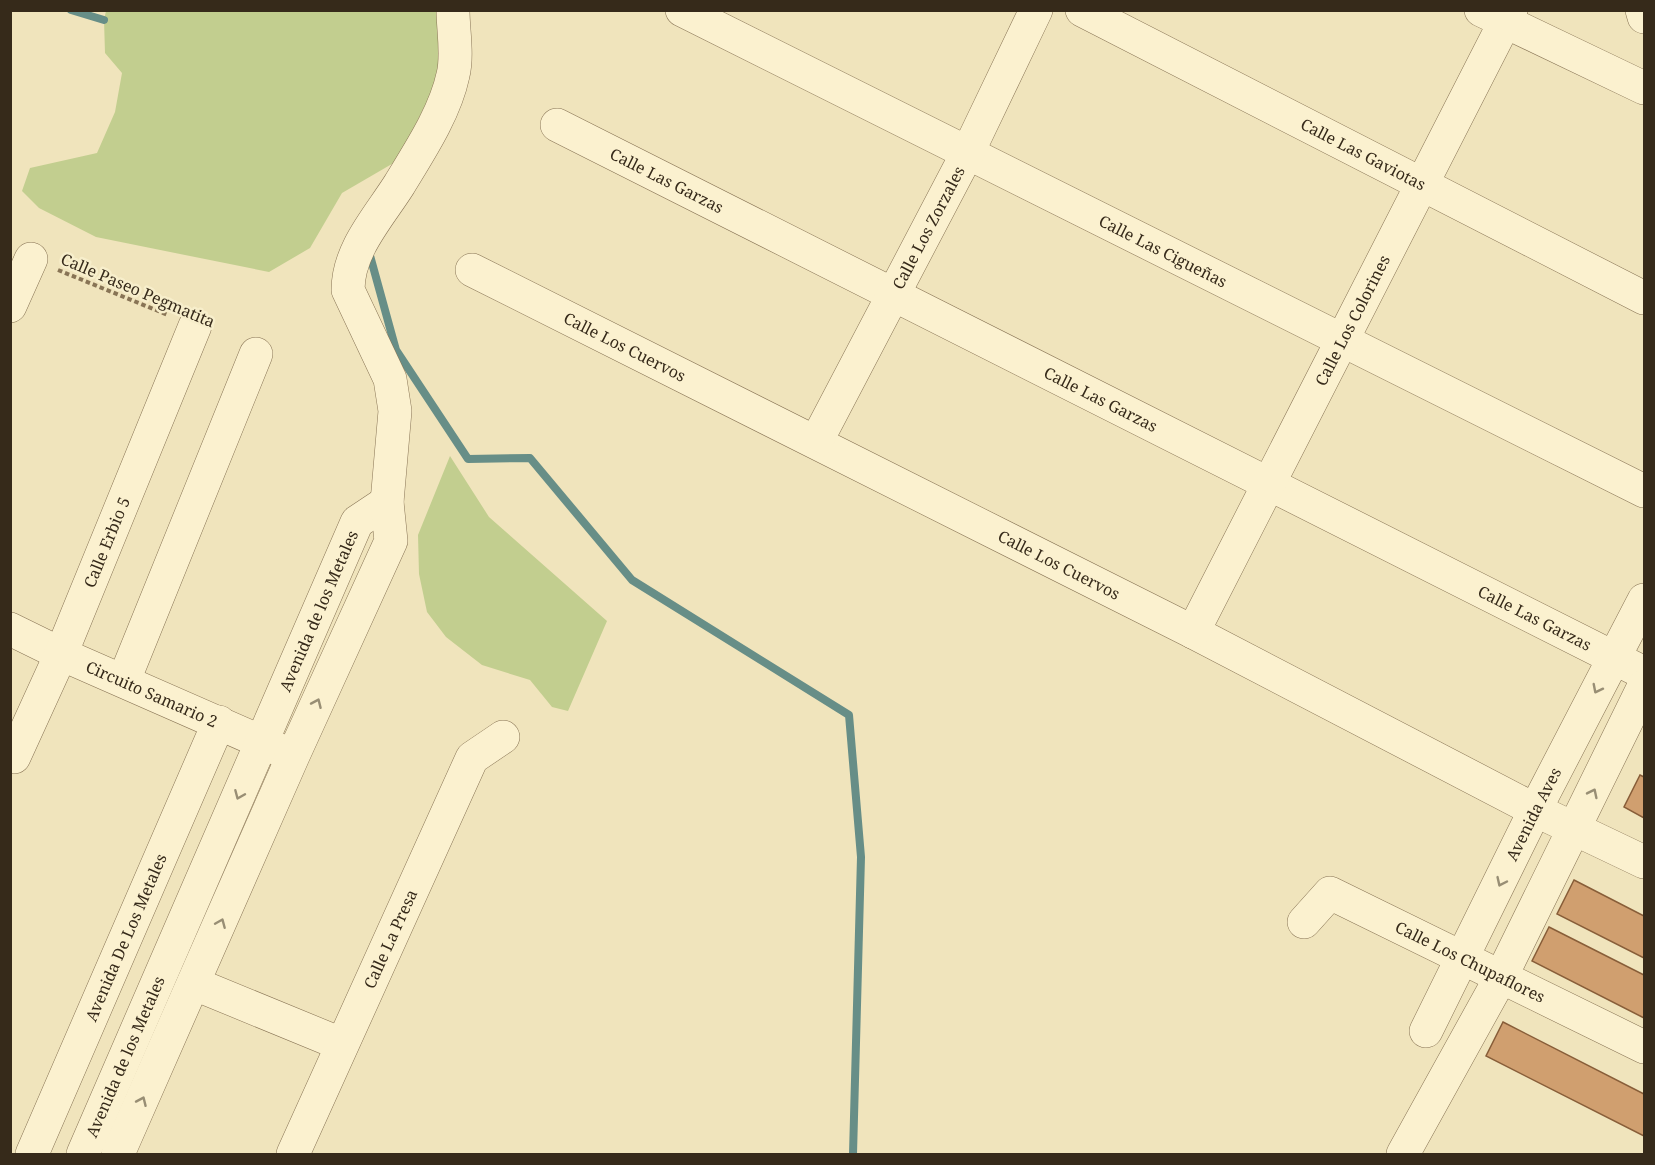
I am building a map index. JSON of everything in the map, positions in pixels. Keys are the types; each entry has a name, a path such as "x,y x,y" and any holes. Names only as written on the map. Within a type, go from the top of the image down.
{"street":[{"path":"387,502 395,411 390,379 348,290 348,274 355,253 400,184 443,103 454,74 453,10"},
{"name":"Calle Las Cigueñas","path":"682,10 968,152 1341,343 1644,491"},
{"name":"Calle Los Zorzales","path":"816,442 892,293 968,152 1036,10"},
{"name":"Calle Las Gaviotas","path":"1082,10 1644,298"},
{"path":"1642,10 1644,17"},
{"path":"1499,15 1644,88"},
{"name":"Calle Los Colorines","path":"1193,632 1421,184 1499,15"},
{"name":"Calle Las Garzas","path":"557,125 1644,673"},
{"path":"10,306 32,259"},
{"name":"Calle Los Cuervos","path":"472,270 1193,632 1535,810 1644,862"},
{"name":"Calle Erbio 5","path":"14,758 61,654 195,326"},
{"path":"124,680 256,354"},
{"name":"Avenida de los Metales","path":"83,1155 357,522 387,502 391,541 293,756 195,984 118,1155"},
{"name":"Avenida Aves","path":"1426,1031 1465,958 1535,810 1644,600"},
{"name":"Circuito Samario 2","path":"10,629 61,654 293,756"},
{"path":"1403,1155 1501,976 1576,828 1644,686"},
{"name":"Avenida De Los Metales","path":"41,1152 219,722"},
{"name":"Calle La Presa","path":"293,1155 341,1044 472,758 503,737"},
{"name":"Calle Los Chupaflores","path":"1304,922 1330,893 1644,1047"},
{"path":"195,984 341,1044"}],"path":[{"name":"Calle Paseo Pegmatita","path":"32,259 195,326"}],"green space":[{"path":"106,11 450,11 436,84 397,161 342,193 310,248 269,272 96,237 39,208 22,191 30,168 97,153 115,112 122,73 105,53"},
{"path":"450,456 489,517 607,621 568,711 552,707 530,680 482,665 446,637 427,612 419,574 418,535"}],"building":[{"path":"1640,775 1644,777 1644,818 1624,807"},
{"path":"1574,880 1644,916 1644,958 1557,914"},
{"path":"1549,927 1644,975 1644,1018 1532,961"},
{"path":"1503,1022 1644,1094 1644,1136 1486,1056"}],"waterway":[{"path":"71,10 104,20"},
{"path":"369,252 396,350 468,459 530,458 632,580 849,715 861,857 853,1154"}]}
